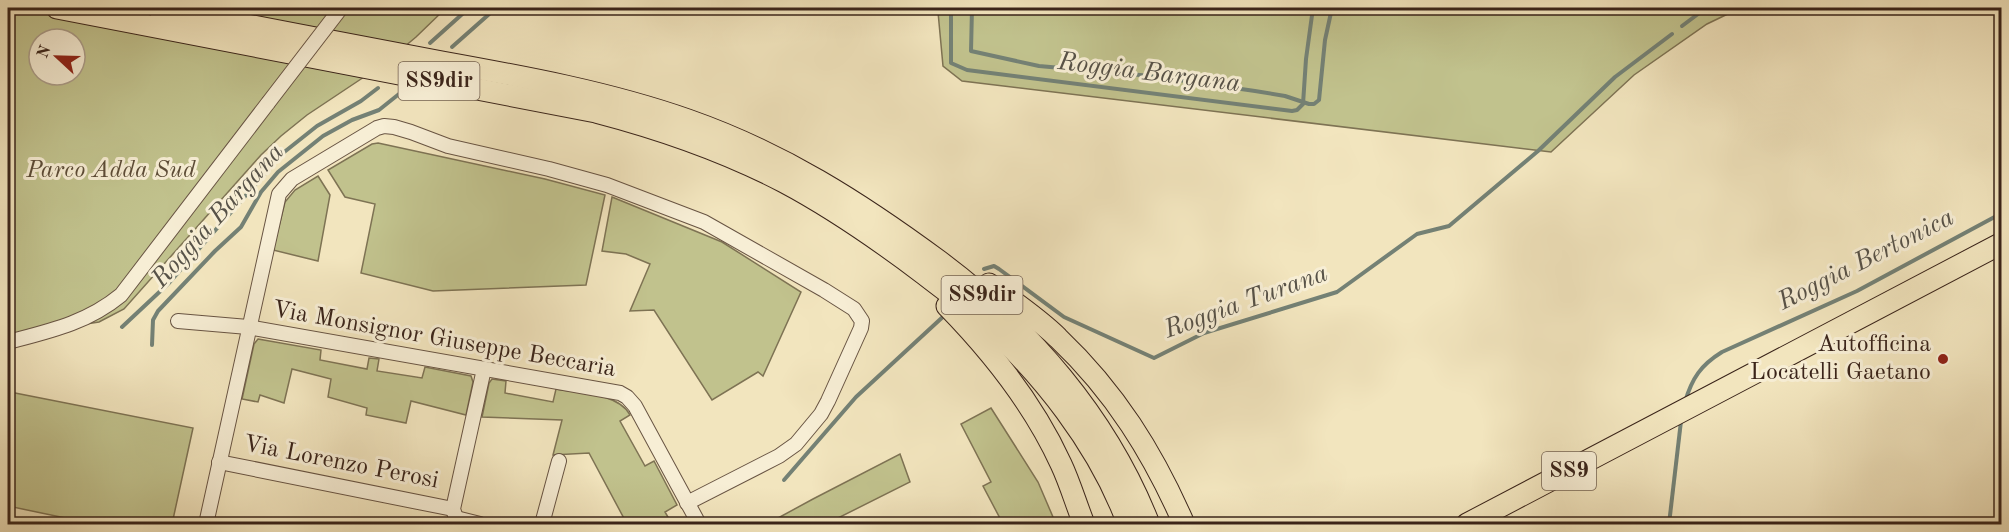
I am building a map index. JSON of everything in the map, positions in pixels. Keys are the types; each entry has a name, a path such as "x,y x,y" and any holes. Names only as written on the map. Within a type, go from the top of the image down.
{"main road":[{"name":"SS9dir","path":"57,8 548,102 634,122 706,147 783,182 850,220 885,245 977,315 1032,369 1094,454 1128,525"},
{"name":"SS9dir","path":"158,8 577,88 650,107 690,121 772,156 830,186 881,218 983,296 1047,358 1086,408 1118,457 1149,525"},
{"path":"881,218 906,223 1057,336 1087,367 1119,406 1141,438 1168,488 1184,525"},
{"name":"SS9","path":"1467,525 2001,243"},
{"path":"885,245 901,266 948,306 983,344 1017,389 1045,433 1061,464 1084,525"}],"street":[{"path":"8,342 48,332 84,319 104,309 121,295 340,8"},
{"path":"206,525 279,194 292,178 384,126 411,132 448,146 607,185 704,222 854,309 862,321 861,328 828,401 796,444 779,456 687,503"},
{"name":"Via Monsignor Giuseppe Beccaria","path":"178,321 248,327 620,393 635,406 699,525"},
{"path":"456,517 484,369"},
{"path":"542,525 559,461"},
{"name":"Via Lorenzo Perosi","path":"219,462 456,517 480,525"}],"green space":[{"name":"Parco Adda Sud","path":"8,8 446,8 385,63 307,115 281,136 261,155 124,309 99,322 8,336"},
{"path":"917,8 1751,8 1734,11 1707,24 1634,75 1551,152 962,81 943,66 938,12"},
{"path":"378,143 545,179 605,195 586,285 433,291 361,273 375,204 345,197 328,170 372,144"},
{"path":"318,176 330,195 318,261 273,250 285,202 295,190"},
{"path":"612,197 722,242 801,292 763,376 758,372 712,400 654,310 630,311 650,264 626,254 602,251"},
{"path":"258,339 321,350 320,360 367,369 369,358 379,359 377,371 422,378 425,367 471,376 473,382 466,415 411,401 406,423 366,415 367,408 328,397 331,379 292,369 284,403 260,395 258,402 242,399 254,344"},
{"path":"492,379 506,381 505,393 553,402 556,389 608,398 625,408 630,415 620,421 645,466 654,461 677,505 665,512 672,524 627,524 589,453 553,455 562,420 482,417 489,383"},
{"path":"10,392 193,428 172,524 94,524 8,506 8,403"},
{"path":"991,408 1038,482 1056,524 1003,524 983,486 991,482 961,424"},
{"path":"900,454 910,482 826,524 767,524 813,499"}],"waterway":[{"path":"430,43 469,8"},
{"name":"Roggia Bargana","path":"452,47 496,8"},
{"name":"Roggia Bargana","path":"946,8 951,13 951,63 967,70 1292,111 1297,110 1303,104 1313,8"},
{"path":"972,8 971,51 1039,66 1151,76 1255,91 1285,96 1309,104 1314,104 1319,100 1325,40 1332,8"},
{"name":"Roggia Turana","path":"1682,26 1706,8"},
{"name":"Roggia Turana","path":"984,269 994,266 1064,317 1154,358 1204,333 1337,292 1417,234 1449,226 1538,151 1615,77 1672,34"},
{"path":"122,327 169,283 283,153 317,126 361,101 378,88"},
{"name":"Roggia Bargana","path":"152,345 153,320 158,311 241,227 261,192 278,172 323,136 352,120 379,110 399,94"},
{"name":"Roggia Bertonica","path":"1685,402 1698,373 1722,352 1857,291 2002,213"},
{"name":"Roggia Turana","path":"784,480 856,397 946,314"},
{"name":"Roggia Bertonica","path":"1669,524 1681,421"}],"place":[{"name":"Autofficina Locatelli Gaetano","path":"1943,359"}]}
